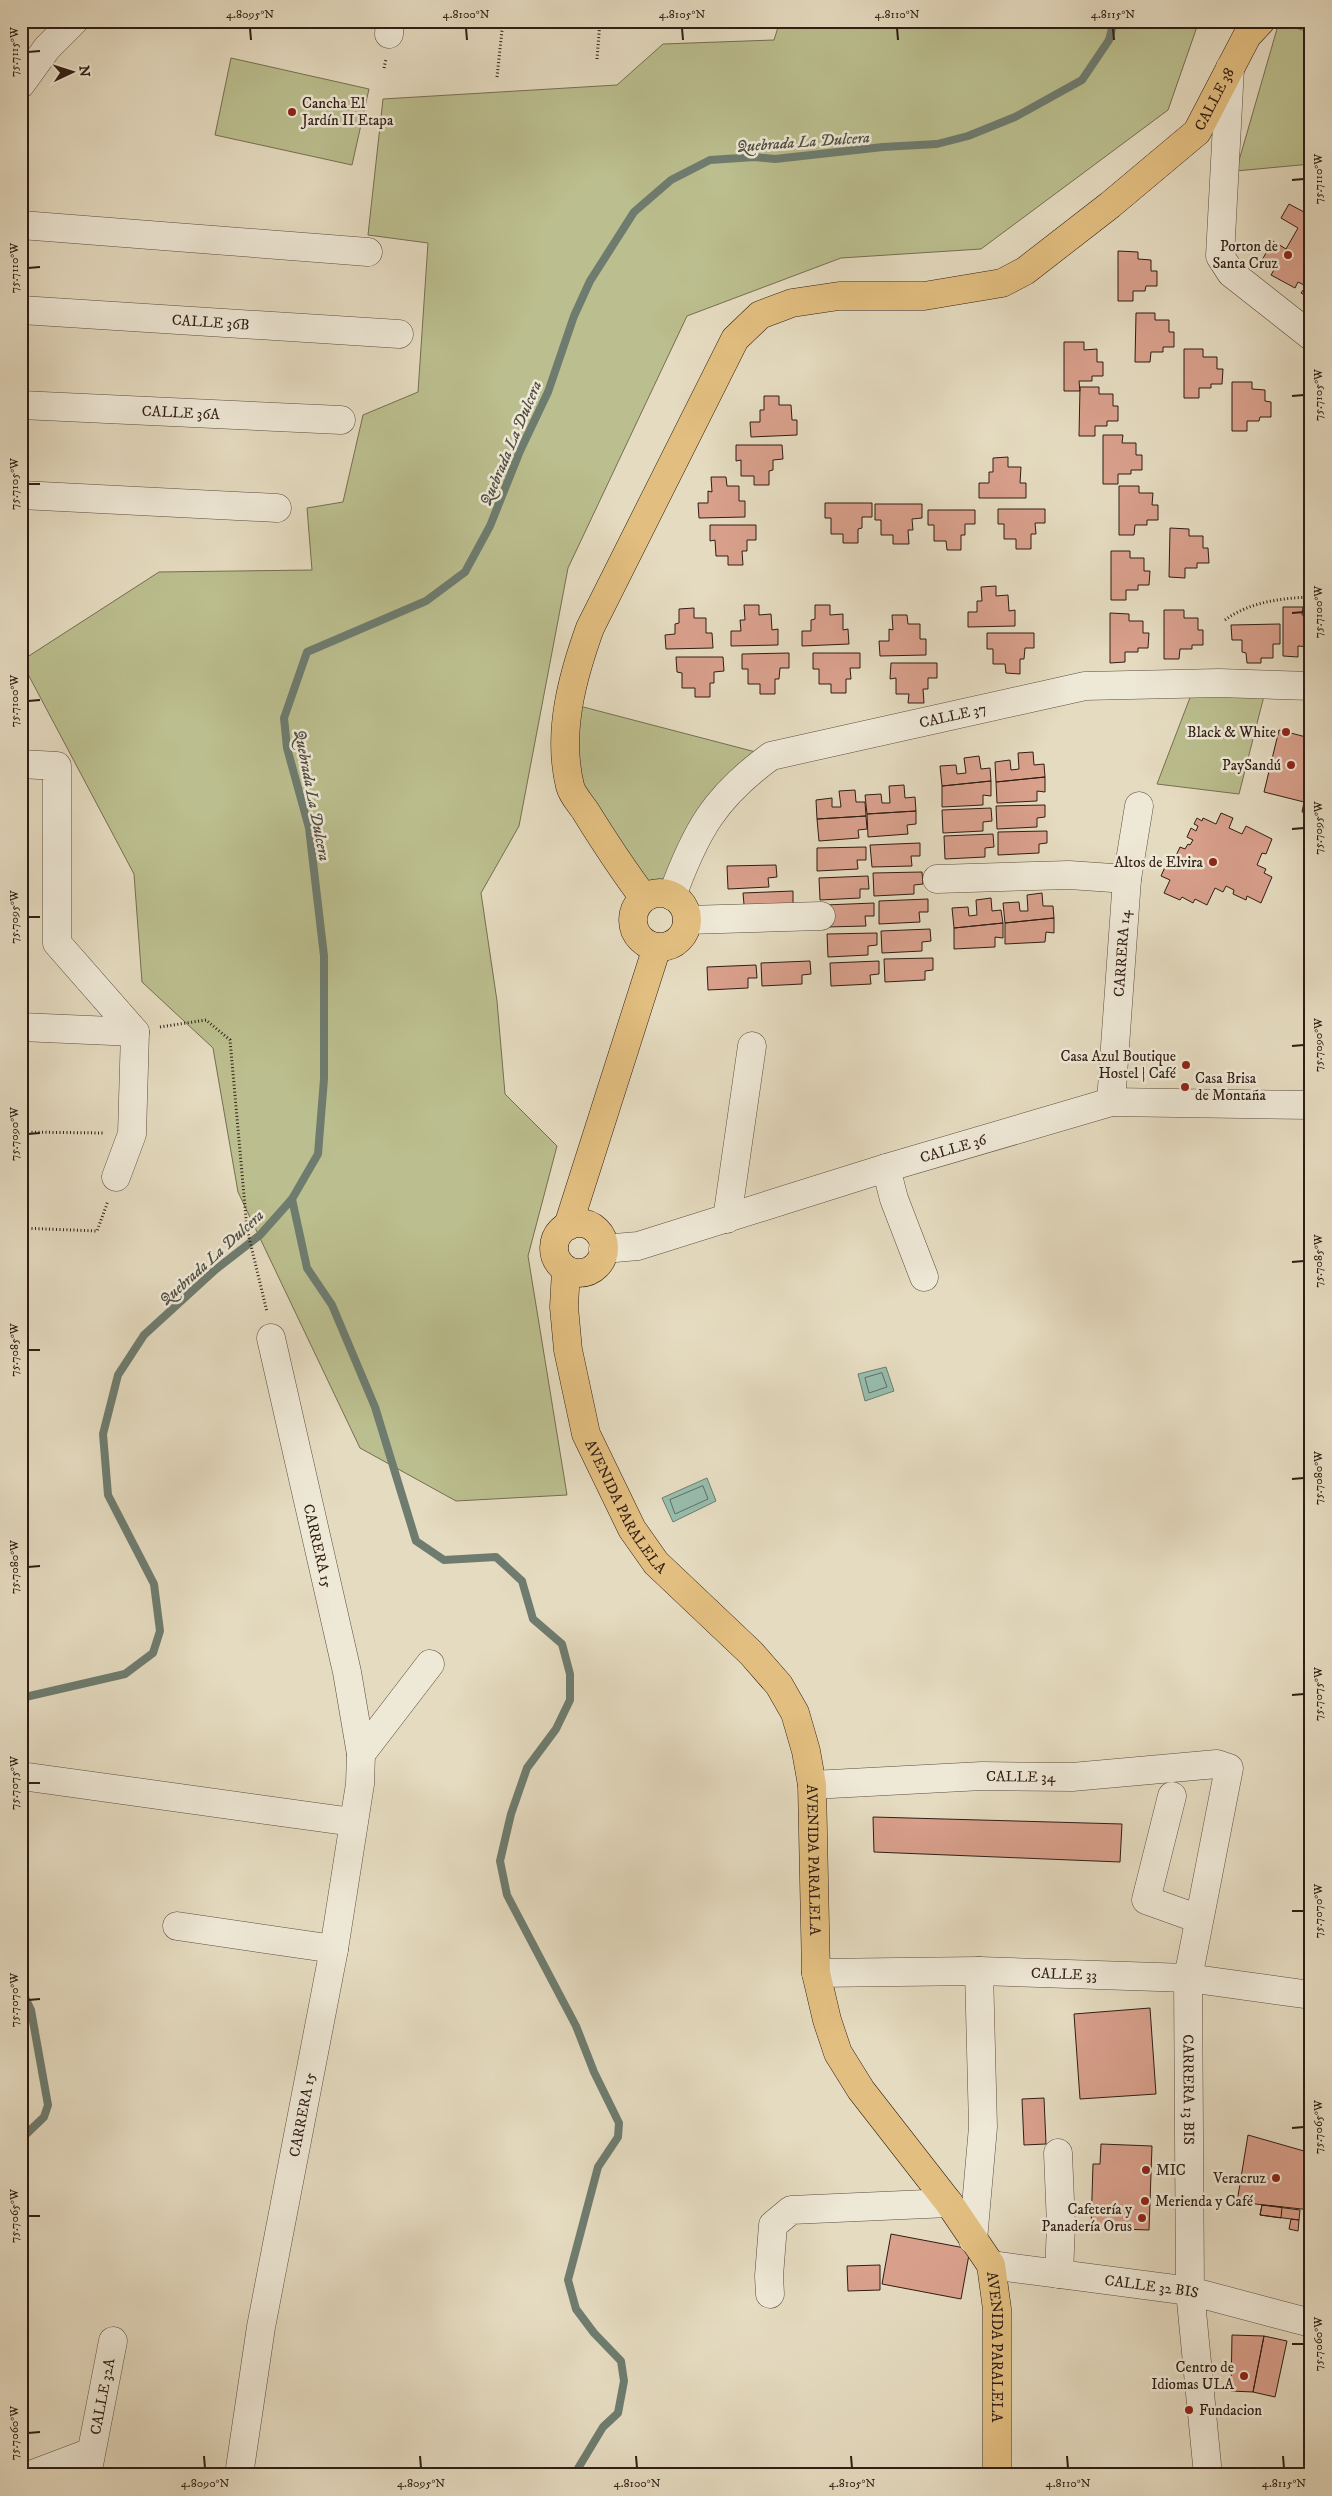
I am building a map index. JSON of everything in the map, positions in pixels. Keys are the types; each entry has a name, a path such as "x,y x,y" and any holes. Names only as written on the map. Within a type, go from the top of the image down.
{"main road":[{"name":"CALLE 38","path":"644,898 614,856 570,787 566,744 568,703 576,666 590,628 735,339 760,315 792,303 838,296 924,296 1002,282 1024,271 1110,205 1196,132 1247,36 1261,21"},
{"path":"653,893 672,896 686,910 687,920 684,931 678,940 668,946 657,947 646,944 638,936 634,927 633,916 636,906 653,893"},
{"path":"568,1226 657,947"},
{"path":"579,1223 590,1226 598,1233 603,1249 603,1255 597,1265 588,1272 577,1274 566,1270 558,1263 554,1253 554,1242 559,1233 568,1226 579,1223"},
{"name":"AVENIDA PARALELA","path":"566,1270 564,1307 568,1350 586,1434 632,1529 656,1563 751,1653 780,1685 795,1713 806,1751 812,1785 816,1973 838,2053 861,2090 949,2204 991,2265 996,2309 997,2475"}],"street":[{"path":"21,84 47,48 74,21"},
{"path":"1230,68 1220,256 1232,273 1311,336"},
{"path":"21,225 368,252"},
{"name":"CALLE 36B","path":"21,310 399,334"},
{"name":"CALLE 36A","path":"21,405 341,420"},
{"path":"21,495 277,508"},
{"name":"CALLE 37","path":"672,896 686,858 713,811 742,777 771,756 1085,686 1220,683 1311,686"},
{"path":"21,764 57,766 57,943 135,1032 132,1134 116,1177"},
{"name":"CARRERA 14","path":"1111,1102 1128,879 1139,806"},
{"path":"937,879 1068,875 1128,879"},
{"path":"687,920 821,916"},
{"path":"21,1027 135,1032"},
{"path":"727,1219 752,1046"},
{"name":"CALLE 36","path":"603,1249 638,1246 886,1168 1111,1102 1311,1105"},
{"path":"886,1168 894,1199 924,1277"},
{"name":"CARRERA 15","path":"239,2475 261,2327 334,1949 360,1784 361,1754 347,1672 271,1338"},
{"path":"361,1754 430,1664"},
{"name":"CALLE 34","path":"812,1785 982,1776 1072,1777 1217,1764 1229,1768"},
{"name":"CARRERA 13 BIS","path":"1208,2475 1190,2291 1188,1978 1229,1768"},
{"path":"21,1776 353,1822"},
{"path":"1172,1796 1146,1900 1199,1919"},
{"path":"177,1926 334,1949"},
{"path":"973,2240 983,2127 978,1971"},
{"name":"CALLE 33","path":"816,1973 978,1971 1188,1978 1311,1995"},
{"path":"1058,2153 1061,2225 1059,2274"},
{"path":"770,2294 769,2276 773,2225 791,2210 949,2204"},
{"name":"CALLE 32 BIS","path":"991,2265 1190,2291 1311,2323"},
{"name":"CALLE 32A","path":"30,2475 89,2464 113,2341"}],"path":[{"path":"497,77 502,21"},
{"path":"597,59 600,21"},
{"path":"1225,620 1236,612 1256,605 1288,598 1311,597"},
{"path":"135,1032 206,1020 230,1040 247,1229 265,1297"},
{"path":"21,1132 132,1134"},
{"path":"21,1228 97,1231 116,1177"}],"shaded area":[{"path":"780,21 1199,21 1168,110 981,249 841,258 687,316 568,568 519,826 481,893 497,1001 505,1094 557,1146 528,1256 567,1495 456,1501 360,1448 238,1192 213,1048 142,982 134,874 21,661 159,572 312,570 307,508 343,502 363,415 418,392 428,243 368,235 383,99 617,85 663,44 774,40"},
{"path":"1279,22 1311,33 1311,164 1236,171"},
{"name":"Cancha El Jardín II Etapa","path":"231,58 369,89 352,165 215,135"},
{"path":"1191,695 1264,696 1239,794 1157,784"},
{"path":"568,703 771,756 663,893 653,893 570,787"}],"water":[{"path":"886,1367 894,1391 865,1401 858,1374"},
{"path":"707,1478 716,1501 673,1522 662,1498"}],"building":[{"name":"Porton de Santa Cruz","path":"1309,202 1311,203 1310,298 1301,293 1306,286 1298,282 1295,288 1271,275 1275,268 1262,260 1273,241 1286,249 1298,228 1281,218 1289,204 1304,212"},
{"path":"1118,251 1138,252 1138,259 1151,260 1151,271 1157,271 1157,286 1146,286 1145,291 1133,291 1133,301 1118,301"},
{"path":"1136,313 1155,313 1155,320 1169,320 1169,332 1174,332 1174,347 1163,347 1163,352 1151,352 1150,362 1135,362"},
{"path":"1064,342 1084,342 1084,350 1097,349 1097,362 1103,362 1103,376 1092,376 1092,381 1079,381 1080,391 1064,391"},
{"path":"1184,349 1203,349 1203,357 1217,357 1217,369 1223,369 1222,384 1211,384 1211,388 1199,388 1199,398 1184,398"},
{"path":"1232,382 1252,382 1252,389 1265,390 1265,401 1271,402 1271,417 1260,417 1259,421 1247,421 1247,431 1232,431"},
{"path":"1080,387 1099,387 1099,394 1113,394 1113,406 1118,406 1118,421 1107,421 1107,426 1095,426 1095,436 1079,436"},
{"path":"764,396 779,396 779,405 791,405 792,420 797,420 797,435 751,437 750,422 760,422 760,410 764,410"},
{"path":"1103,435 1123,435 1122,443 1136,443 1136,455 1142,455 1142,470 1131,470 1131,474 1118,474 1118,484 1103,484"},
{"path":"736,445 782,445 783,459 773,460 773,470 769,471 769,485 754,485 754,476 741,476 741,460 736,461"},
{"path":"1008,457 1008,467 1021,467 1020,483 1026,483 1026,498 979,498 979,483 989,483 989,472 993,472 993,458"},
{"path":"711,477 726,477 727,486 739,486 739,501 745,501 745,517 699,518 698,503 708,503 708,491 712,492"},
{"path":"1119,486 1139,486 1139,493 1153,493 1152,505 1158,505 1158,520 1147,520 1147,525 1135,525 1134,535 1119,535"},
{"path":"825,503 872,503 872,517 862,517 862,528 858,529 858,543 843,543 843,534 831,534 831,518 825,518"},
{"path":"875,504 922,504 922,518 912,519 913,530 908,530 909,544 893,544 893,535 881,535 881,520 875,520"},
{"path":"998,509 1045,509 1045,523 1035,523 1036,534 1031,534 1031,549 1016,549 1016,539 1004,539 1004,524 998,524"},
{"path":"928,510 975,510 975,524 965,524 965,535 961,535 961,550 947,550 946,541 934,541 934,525 928,525"},
{"path":"710,525 756,525 756,540 747,540 747,551 742,551 743,565 728,565 728,556 716,556 715,540 710,541"},
{"path":"1170,528 1189,529 1189,536 1203,536 1203,548 1208,548 1209,563 1197,563 1197,568 1185,568 1185,578 1169,577"},
{"path":"1111,551 1130,551 1130,558 1144,558 1144,571 1150,571 1149,585 1138,585 1138,590 1126,590 1126,600 1111,600"},
{"path":"996,586 996,596 1008,595 1009,611 1015,610 1015,626 968,627 968,612 977,612 977,601 982,601 981,587"},
{"path":"744,605 759,605 759,615 771,614 772,630 778,629 778,645 731,646 731,631 741,631 740,620 745,620"},
{"path":"815,605 830,605 830,615 843,614 843,630 848,629 849,644 802,646 802,631 811,631 811,620 815,619"},
{"path":"1283,607 1303,607 1302,615 1311,615 1311,647 1298,646 1298,657 1283,656"},
{"path":"694,608 694,618 706,618 706,633 712,633 713,648 666,649 665,635 675,634 675,624 679,623 679,609"},
{"path":"1164,610 1184,610 1184,618 1198,618 1198,630 1203,630 1203,645 1192,645 1192,649 1180,649 1179,659 1164,659"},
{"path":"1110,613 1129,614 1129,621 1143,621 1143,633 1149,633 1148,648 1138,648 1138,652 1125,652 1125,662 1110,663"},
{"path":"892,615 907,615 908,624 920,624 920,639 926,639 926,655 880,656 879,641 889,641 889,629 893,630"},
{"path":"1280,624 1280,644 1273,644 1273,658 1261,658 1261,663 1247,663 1246,653 1242,652 1242,640 1232,640 1231,625"},
{"path":"987,633 1034,633 1034,648 1025,648 1024,659 1020,659 1020,674 1006,673 1005,664 993,664 993,649 987,649"},
{"path":"789,653 789,668 780,668 779,679 775,679 775,694 760,694 760,684 748,684 748,669 742,669 742,654"},
{"path":"813,653 860,653 860,668 850,668 851,679 846,679 846,693 831,693 831,684 819,684 819,669 813,669"},
{"path":"676,657 723,657 724,671 714,672 714,683 710,683 710,697 695,697 695,688 682,688 682,673 677,672"},
{"path":"891,663 937,663 937,678 928,678 928,689 923,689 924,703 908,703 909,694 896,694 896,678 890,679"},
{"name":"PaySandú","path":"1279,730 1310,738 1311,733 1311,814 1302,812 1304,802 1264,792"},
{"path":"1033,752 1034,765 1044,764 1045,777 996,782 995,762 1010,760 1011,770 1019,769 1018,753"},
{"path":"979,756 981,769 990,768 991,781 942,786 940,766 956,765 957,774 966,773 964,758"},
{"path":"1045,777 1045,792 1037,791 1037,801 997,803 996,782"},
{"path":"991,781 991,796 983,795 983,805 942,807 942,786"},
{"path":"904,785 905,798 915,797 916,811 867,814 865,795 881,794 882,803 890,803 889,786"},
{"path":"855,790 856,802 865,802 866,816 817,819 816,800 832,798 832,807 841,807 839,791"},
{"path":"1045,805 1045,817 1037,818 1037,827 997,829 996,806"},
{"path":"991,808 992,821 983,822 983,831 943,833 942,810"},
{"path":"916,811 916,824 907,825 908,834 868,837 867,814"},
{"name":"Altos de Elvira","path":"1221,813 1233,818 1229,828 1242,834 1246,826 1272,839 1266,854 1262,853 1257,865 1266,869 1264,873 1272,877 1261,903 1247,896 1246,900 1233,894 1234,890 1226,886 1223,892 1215,888 1207,905 1195,899 1193,903 1182,897 1180,900 1164,893 1170,880 1161,876 1170,856 1175,858 1180,847 1185,849 1188,844 1190,845 1193,840 1187,837 1191,828 1196,831 1198,826 1194,824 1197,818 1202,821 1203,818 1216,824"},
{"path":"866,816 867,829 858,830 859,838 819,841 817,819"},
{"path":"1047,831 1047,843 1039,844 1039,853 998,855 998,832"},
{"path":"993,834 994,847 985,848 985,857 945,859 944,836"},
{"path":"920,843 920,856 911,856 912,866 872,867 870,845"},
{"path":"866,847 866,860 857,860 858,869 817,871 817,848"},
{"path":"776,865 777,877 768,878 769,887 728,889 727,866"},
{"path":"922,872 923,884 914,885 914,894 874,896 873,873"},
{"path":"868,876 869,889 860,889 860,898 820,900 819,878"},
{"path":"793,891 793,904 745,916 743,893"},
{"path":"1042,893 1043,906 1053,906 1054,918 1005,923 1003,903 1019,902 1020,911 1028,911 1027,895"},
{"path":"991,898 992,911 1001,910 1003,923 954,928 952,908 968,907 969,916 977,915 976,900"},
{"path":"928,899 928,912 919,912 920,922 879,924 879,901"},
{"path":"874,903 874,916 865,916 866,926 826,927 825,905"},
{"path":"1054,918 1054,933 1046,932 1045,942 1005,944 1005,923"},
{"path":"1003,923 1003,938 995,937 995,947 954,949 954,928"},
{"path":"930,929 931,941 922,942 922,951 882,953 881,931"},
{"path":"877,933 877,945 868,946 868,955 828,957 827,934"},
{"path":"933,958 933,970 925,971 925,980 885,982 884,959"},
{"path":"810,961 811,974 802,975 802,984 762,986 761,963"},
{"path":"879,961 879,974 870,975 871,984 831,986 830,963"},
{"path":"756,965 757,978 748,978 748,988 708,990 707,967"},
{"path":"873,1817 1122,1824 1120,1862 874,1852"},
{"path":"1150,2008 1156,2094 1080,2099 1074,2014"},
{"path":"1044,2098 1046,2144 1024,2145 1022,2099"},
{"name":"Veracruz","path":"1248,2135 1311,2153 1311,2210 1237,2202"},
{"path":"1101,2144 1152,2146 1149,2230 1091,2228 1093,2164 1100,2164"},
{"path":"1262,2205 1300,2210 1299,2220 1260,2215"},
{"path":"1262,2205 1282,2207 1281,2218 1260,2215"},
{"path":"1291,2219 1299,2220 1298,2231 1289,2229"},
{"path":"891,2234 970,2249 961,2299 882,2284"},
{"path":"880,2265 880,2290 848,2291 847,2266"},
{"name":"Centro de Idiomas ULA","path":"1232,2335 1264,2336 1253,2392 1231,2391"},
{"path":"1264,2336 1287,2341 1275,2397 1253,2392"}],"waterway":[{"name":"Quebrada La Dulcera","path":"21,1698 125,1674 153,1653 160,1631 154,1584 108,1495 103,1434 118,1375 144,1335 215,1270 260,1235 292,1199 318,1154 324,1079 324,956 309,828 287,748 284,718 307,652 426,601 465,572 490,526 520,451 548,392 574,316 590,281 634,212 671,180 710,160 755,157 775,159 883,147 937,144 968,136 1015,117 1082,80 1109,40 1114,21"},
{"path":"292,1199 307,1268 332,1305 375,1407 416,1541 444,1560 496,1557 522,1581 533,1619 562,1644 570,1674 570,1700 556,1729 527,1768 511,1814 500,1861 507,1895 576,2026 594,2072 619,2123 618,2137 598,2167 568,2280 576,2309 594,2333 621,2361 624,2381 618,2413 603,2427 574,2475"},
{"name":"Quebrada La Dulcera","path":"21,1989 31,2010 48,2105 44,2117 21,2139"}],"place":[{"name":"Cancha El Jardín II Etapa","path":"292,112"},
{"name":"Porton de Santa Cruz","path":"1288,255"},
{"name":"Black & White","path":"1286,732"},
{"name":"PaySandú","path":"1291,765"},
{"name":"Altos de Elvira","path":"1213,862"},
{"name":"Casa Azul Boutique Hostel | Café","path":"1186,1065"},
{"name":"Casa Brisa de Montaña","path":"1185,1087"},
{"name":"MIC","path":"1146,2170"},
{"name":"Veracruz","path":"1276,2178"},
{"name":"Merienda y Café","path":"1145,2201"},
{"name":"Cafetería y Panadería Orus","path":"1142,2218"},
{"name":"Centro de Idiomas ULA","path":"1244,2376"},
{"name":"Fundacion","path":"1189,2410"}]}
